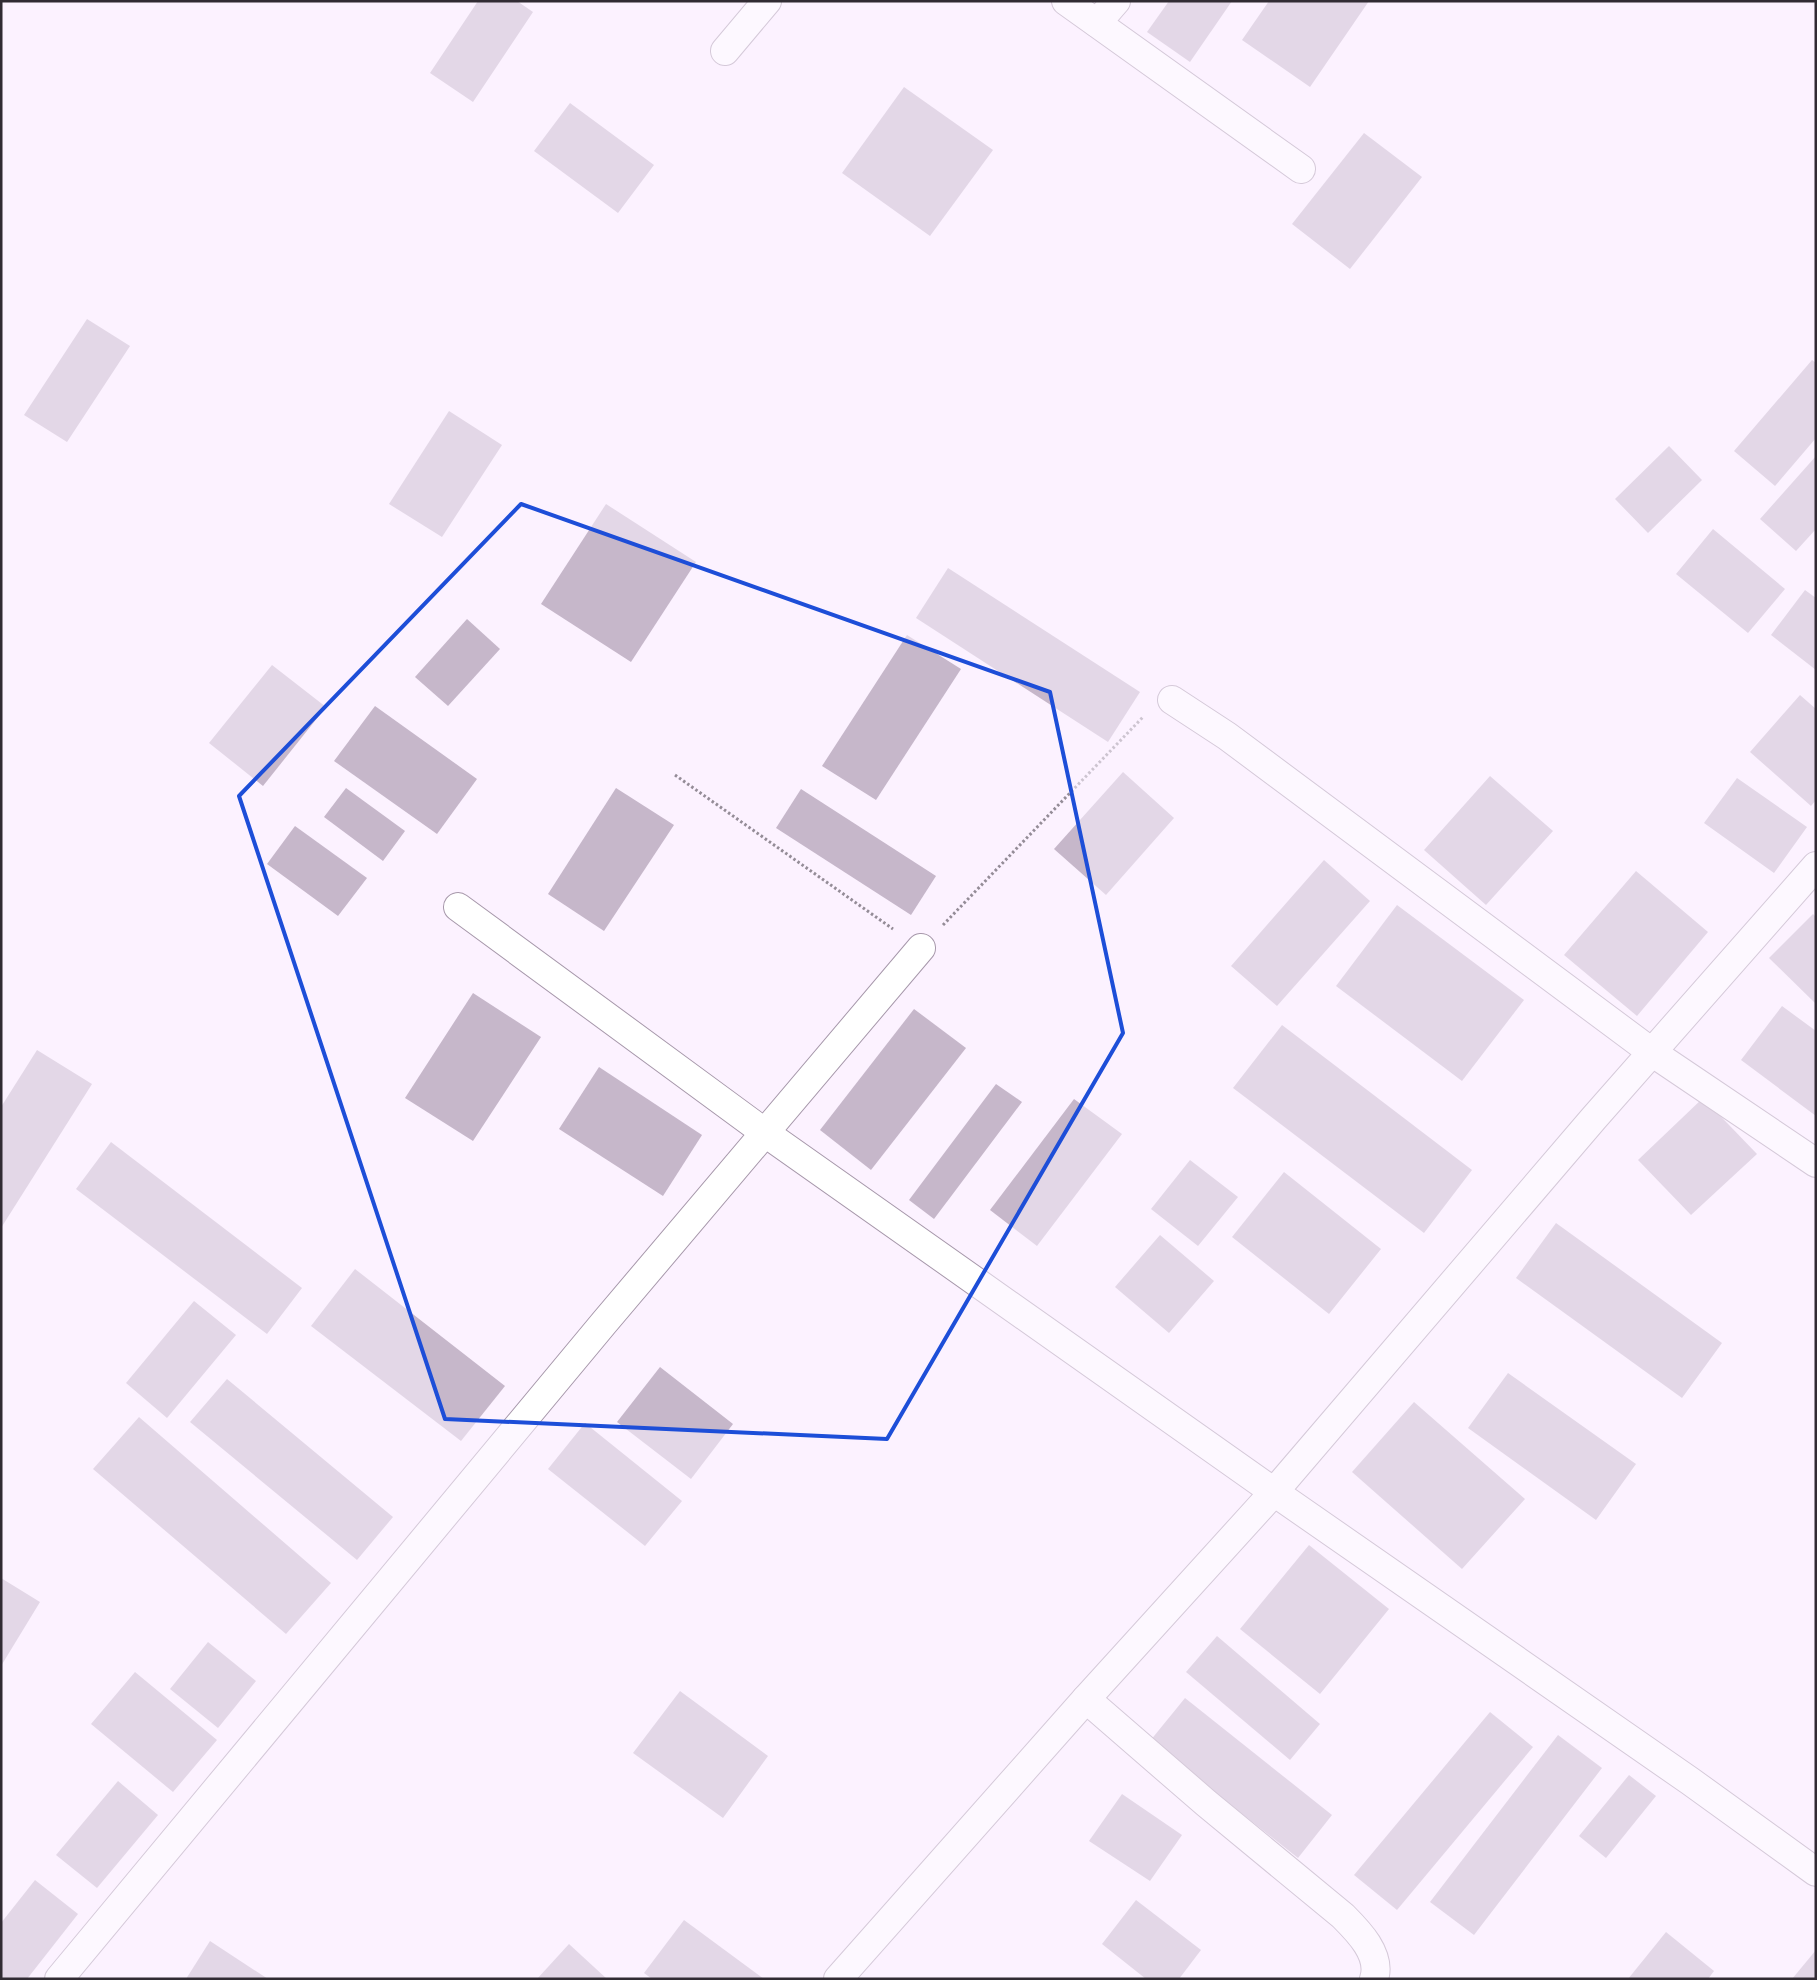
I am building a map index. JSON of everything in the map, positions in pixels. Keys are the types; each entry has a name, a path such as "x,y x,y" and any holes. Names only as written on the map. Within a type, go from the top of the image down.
{"street":[{"path":"725,51 767,1"},
{"path":"1066,1 1301,169"},
{"path":"1097,23 1116,1"},
{"path":"1172,700 1227,736 1653,1053 1816,1163"},
{"path":"838,1979 1086,1699 1274,1492 1594,1118 1816,866"},
{"path":"458,908 764,1132 1816,1872"},
{"path":"59,1979 764,1132 920,948"},
{"path":"1086,1699 1343,1916 1361,1934 1372,1953 1376,1972 1374,1979"}],"path":[{"path":"675,775 920,948 1153,706 1164,700 1172,700"}],"highlighted area":[{"path":"521,504 1050,692 1123,1033 887,1439 445,1419 239,796"}],"building":[{"path":"478,1 517,1 533,12 473,102 430,73"},
{"path":"1169,1 1232,1 1190,62 1147,32"},
{"path":"1269,1 1369,1 1310,87 1242,40"},
{"path":"904,87 993,150 930,236 842,173"},
{"path":"570,103 654,165 618,213 534,151"},
{"path":"1364,133 1422,177 1350,269 1292,224"},
{"path":"87,319 130,346 67,442 24,415"},
{"path":"1812,360 1816,363 1816,438 1775,486 1734,451"},
{"path":"449,411 502,445 442,537 389,504"},
{"path":"1669,446 1702,480 1648,533 1615,499"},
{"path":"1816,456 1816,529 1796,551 1760,519"},
{"path":"606,504 696,562 631,662 541,604"},
{"path":"1713,529 1785,589 1748,633 1676,574"},
{"path":"948,568 1140,692 1108,742 916,618"},
{"path":"1805,590 1816,598 1816,670 1771,635"},
{"path":"467,619 500,649 448,706 415,677"},
{"path":"907,635 961,669 876,800 822,766"},
{"path":"272,665 326,707 263,786 209,743"},
{"path":"1800,695 1816,709 1816,800 1811,806 1750,752"},
{"path":"375,706 477,779 437,834 334,761"},
{"path":"1123,772 1174,818 1106,895 1054,849"},
{"path":"1490,776 1553,831 1486,905 1424,850"},
{"path":"1737,778 1807,827 1774,873 1704,823"},
{"path":"346,788 405,831 383,861 324,817"},
{"path":"616,788 674,825 604,931 548,894"},
{"path":"801,789 936,876 911,915 776,828"},
{"path":"295,826 367,878 338,916 267,864"},
{"path":"1324,860 1370,901 1277,1006 1231,966"},
{"path":"1636,871 1708,932 1637,1016 1564,955"},
{"path":"1397,905 1524,1000 1462,1081 1336,986"},
{"path":"1813,914 1816,917 1816,1004 1769,958"},
{"path":"473,993 541,1037 473,1141 405,1098"},
{"path":"1782,1006 1816,1031 1816,1116 1741,1060"},
{"path":"914,1009 966,1048 871,1170 820,1130"},
{"path":"1282,1025 1472,1170 1424,1233 1233,1088"},
{"path":"37,1050 92,1084 1,1228 1,1107"},
{"path":"599,1067 702,1135 663,1196 559,1129"},
{"path":"996,1084 1022,1102 934,1219 909,1200"},
{"path":"1703,1098 1757,1154 1691,1215 1638,1160"},
{"path":"1074,1099 1122,1134 1037,1246 990,1210"},
{"path":"111,1142 302,1288 267,1334 76,1189"},
{"path":"1190,1160 1238,1197 1198,1246 1151,1209"},
{"path":"1284,1172 1381,1249 1329,1314 1232,1237"},
{"path":"1556,1223 1722,1343 1682,1398 1516,1278"},
{"path":"1160,1235 1214,1281 1169,1333 1115,1287"},
{"path":"355,1269 505,1386 461,1441 311,1326"},
{"path":"194,1301 236,1335 167,1418 126,1383"},
{"path":"660,1367 733,1424 691,1479 617,1422"},
{"path":"1508,1373 1636,1464 1596,1520 1468,1428"},
{"path":"227,1379 393,1517 357,1560 190,1422"},
{"path":"1414,1402 1525,1499 1462,1569 1352,1472"},
{"path":"139,1417 331,1583 286,1634 93,1469"},
{"path":"585,1423 682,1501 645,1546 548,1469"},
{"path":"1309,1545 1389,1609 1320,1694 1240,1629"},
{"path":"1,1578 40,1602 1,1666"},
{"path":"1217,1636 1320,1724 1290,1760 1186,1672"},
{"path":"208,1642 256,1681 218,1728 170,1689"},
{"path":"135,1672 217,1740 173,1792 91,1724"},
{"path":"680,1691 768,1756 723,1818 633,1753"},
{"path":"1185,1698 1332,1815 1298,1858 1150,1741"},
{"path":"1490,1712 1533,1747 1397,1910 1354,1875"},
{"path":"1558,1735 1602,1768 1474,1935 1430,1902"},
{"path":"1629,1775 1656,1796 1606,1858 1579,1836"},
{"path":"118,1781 158,1815 97,1888 56,1855"},
{"path":"1122,1794 1182,1835 1150,1881 1089,1841"},
{"path":"35,1880 78,1914 27,1979 1,1979 1,1923"},
{"path":"1136,1900 1201,1950 1179,1979 1146,1979 1102,1944"},
{"path":"684,1920 764,1979 652,1979 644,1973"},
{"path":"1666,1932 1714,1971 1708,1979 1628,1979"},
{"path":"210,1941 268,1979 186,1979"},
{"path":"569,1944 607,1979 537,1979"},
{"path":"1816,1950 1816,1979 1792,1979"}]}
